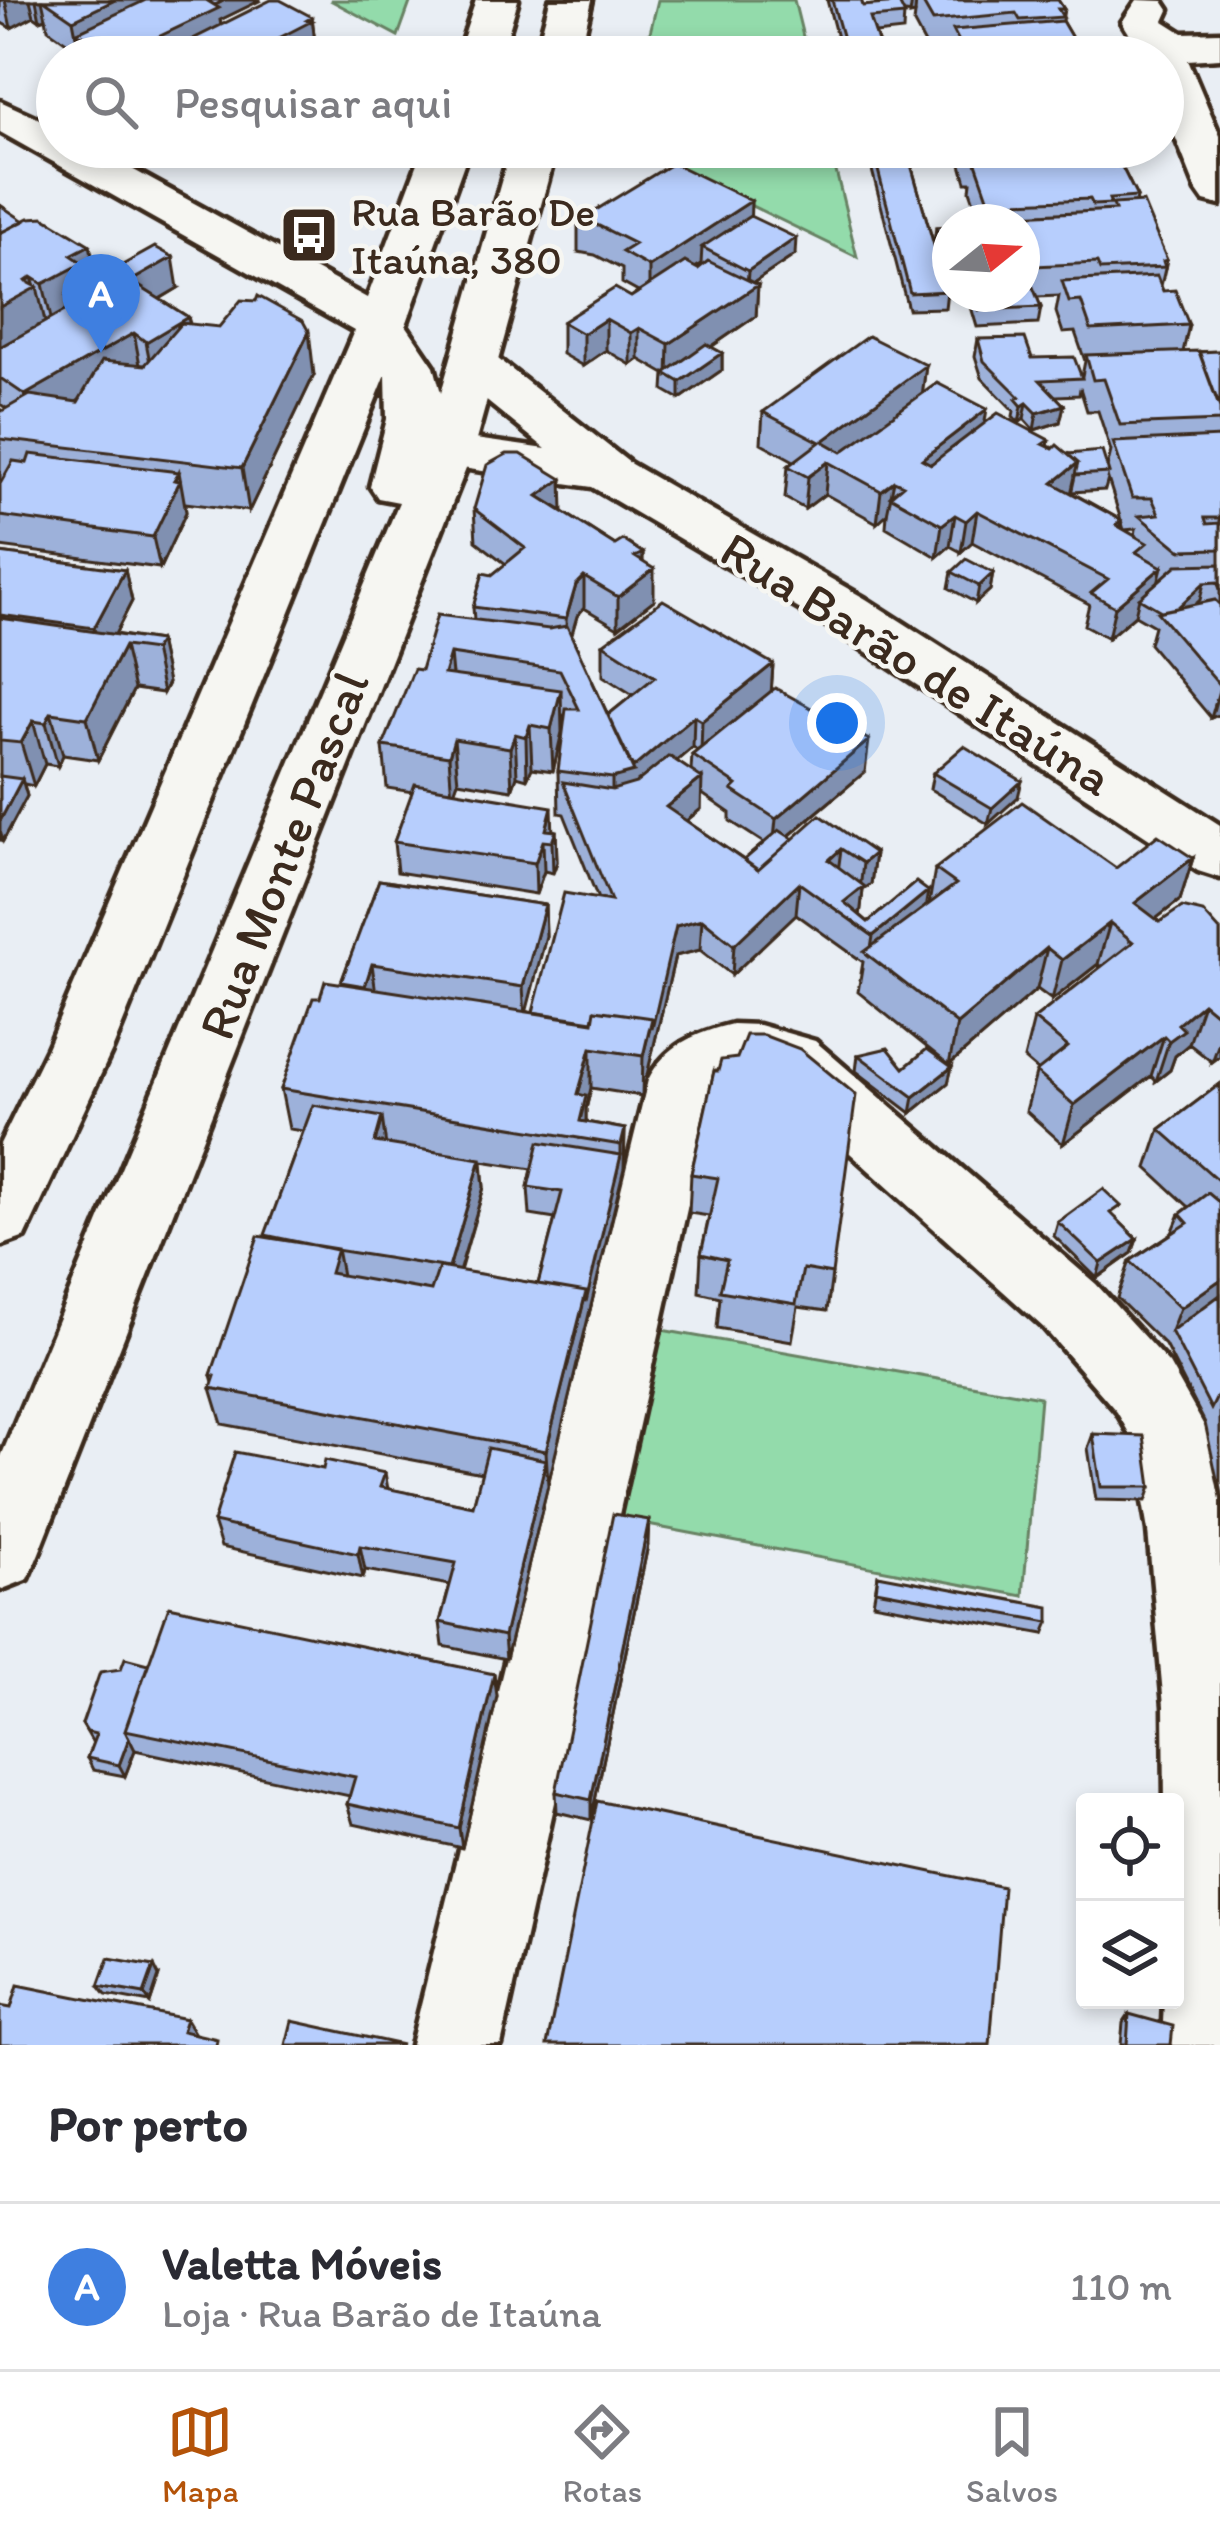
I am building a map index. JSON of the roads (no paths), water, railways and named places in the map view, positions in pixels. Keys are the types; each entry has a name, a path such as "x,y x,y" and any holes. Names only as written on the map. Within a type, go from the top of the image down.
{"main road":[{"path":"486,36 497,0"},
{"path":"562,36 571,0"},
{"path":"1154,13 1176,36"},
{"path":"1184,45 1218,46"},
{"path":"1218,46 1207,58 1206,80 1220,128"},
{"path":"1184,94 1220,191"},
{"path":"0,114 36,134"},
{"path":"97,168 381,326 407,353 417,391 364,646"},
{"path":"0,1216 80,1048 381,326 439,168"},
{"name":"Rua Monte Pascal","path":"0,1552 447,451 528,168"},
{"name":"Rua Barão de Itaúna","path":"475,366 612,476 846,611 1220,854"},
{"name":"Rua Barão de Itaúna","path":"447,451 612,476"},
{"path":"456,2045 682,1080 701,1059 728,1051 760,1050 791,1060 1070,1306 1143,1388 1169,1431 1187,1531 1204,1706 1211,1928 1207,2045"}],"place":[{"name":"Rua Barão De Itaúna, 380","path":"309,235"},
{"name":"Valetta Móveis","path":"101,353"}]}
